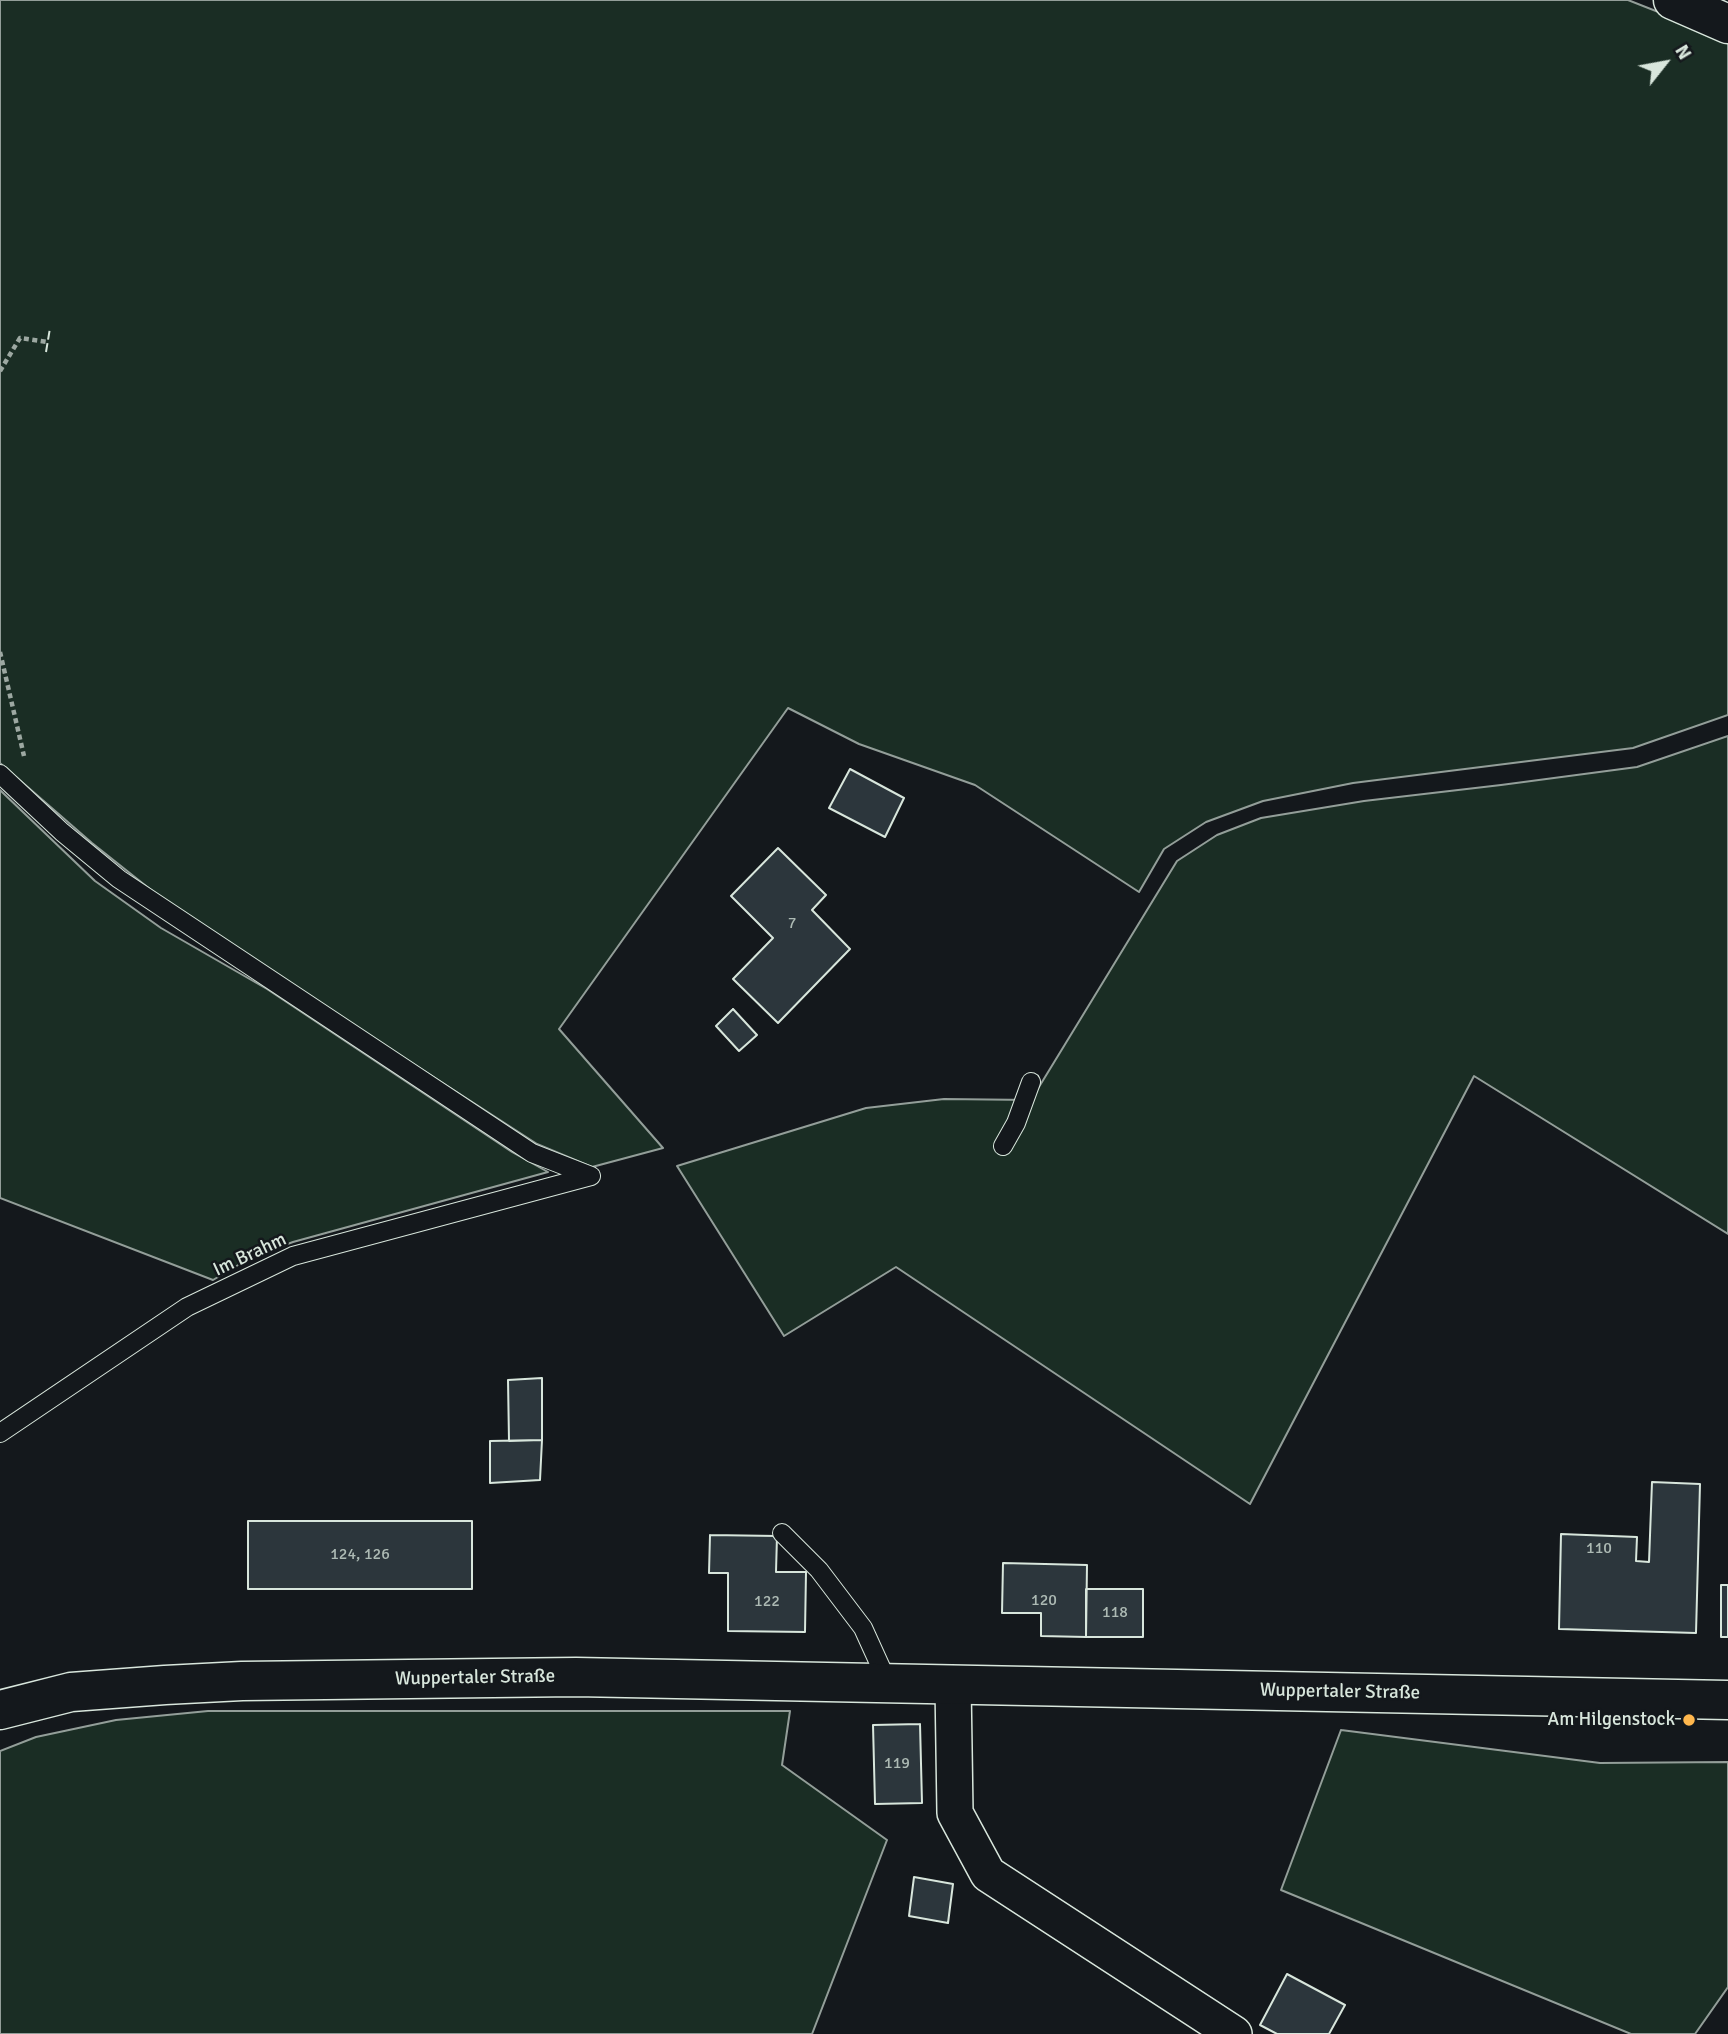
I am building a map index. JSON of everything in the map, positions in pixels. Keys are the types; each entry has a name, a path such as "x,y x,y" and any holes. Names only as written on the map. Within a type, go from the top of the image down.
{"main road":[{"path":"1672,0 1728,24"},
{"name":"Wuppertaler Straße","path":"0,1710 71,1692 242,1681 576,1677 1728,1700"}],"street":[{"path":"953,1684 955,1814 988,1874 1234,2034"}],"lane":[{"path":"0,774 30,802"},
{"name":"Im Brahm","path":"2,1430 187,1307 293,1256 591,1176 533,1153 153,902 119,879 30,802"},
{"path":"1003,1146 1016,1123 1031,1082"},
{"path":"782,1533 819,1570 863,1628 888,1683"}],"path":[{"path":"0,371 20,338 47,342"},
{"path":"0,652 21,737 30,802"}],"green space":[{"path":"0,0 1628,0 1704,30 1728,41 1728,715 1633,748 1353,783 1263,801 1206,822 1164,849 1139,892 975,785 859,744 788,708 559,1029 663,1148 592,1167 537,1144 180,913 92,843 0,763"},
{"path":"1728,736 1728,1234 1474,1076 1250,1504 896,1267 784,1336 677,1166 866,1108 944,1099 1031,1100 1177,861 1217,835 1261,818 1364,801 1637,767"},
{"path":"0,790 95,881 161,928 267,989 512,1152 548,1172 293,1242 250,1258 213,1280 0,1198"},
{"path":"208,1711 790,1711 782,1765 887,1840 812,2034 0,2034 0,1751 36,1737 116,1720"},
{"path":"1341,1730 1600,1763 1728,1762 1728,1987 1695,2034 1631,2034 1281,1890"}],"building":[{"path":"850,769 904,798 885,837 829,808"},
{"path":"778,848 826,895 812,910 850,949 778,1023 733,979 773,938 731,896"},
{"path":"733,1009 757,1035 739,1051 716,1026"},
{"path":"542,1378 542,1440 509,1441 508,1380"},
{"path":"542,1440 540,1480 490,1483 490,1441"},
{"path":"1652,1482 1700,1484 1696,1633 1559,1629 1561,1534 1637,1537 1636,1561 1649,1562"},
{"path":"248,1521 472,1521 472,1589 248,1589"},
{"path":"710,1535 777,1536 776,1572 806,1572 805,1632 728,1631 728,1573 709,1573"},
{"path":"1003,1563 1087,1565 1086,1637 1041,1636 1041,1613 1002,1613"},
{"path":"1721,1585 1728,1585 1728,1637 1721,1637"},
{"path":"1086,1589 1143,1589 1143,1637 1086,1637"},
{"path":"920,1724 922,1803 875,1804 873,1725"},
{"path":"914,1877 953,1884 948,1923 909,1916"},
{"path":"1287,1974 1345,2005 1329,2034 1277,2034 1260,2025"}],"fence":[{"path":"46,352 50,328"}],"place":[{"name":"Am Hilgenstock","path":"1689,1720"}]}
